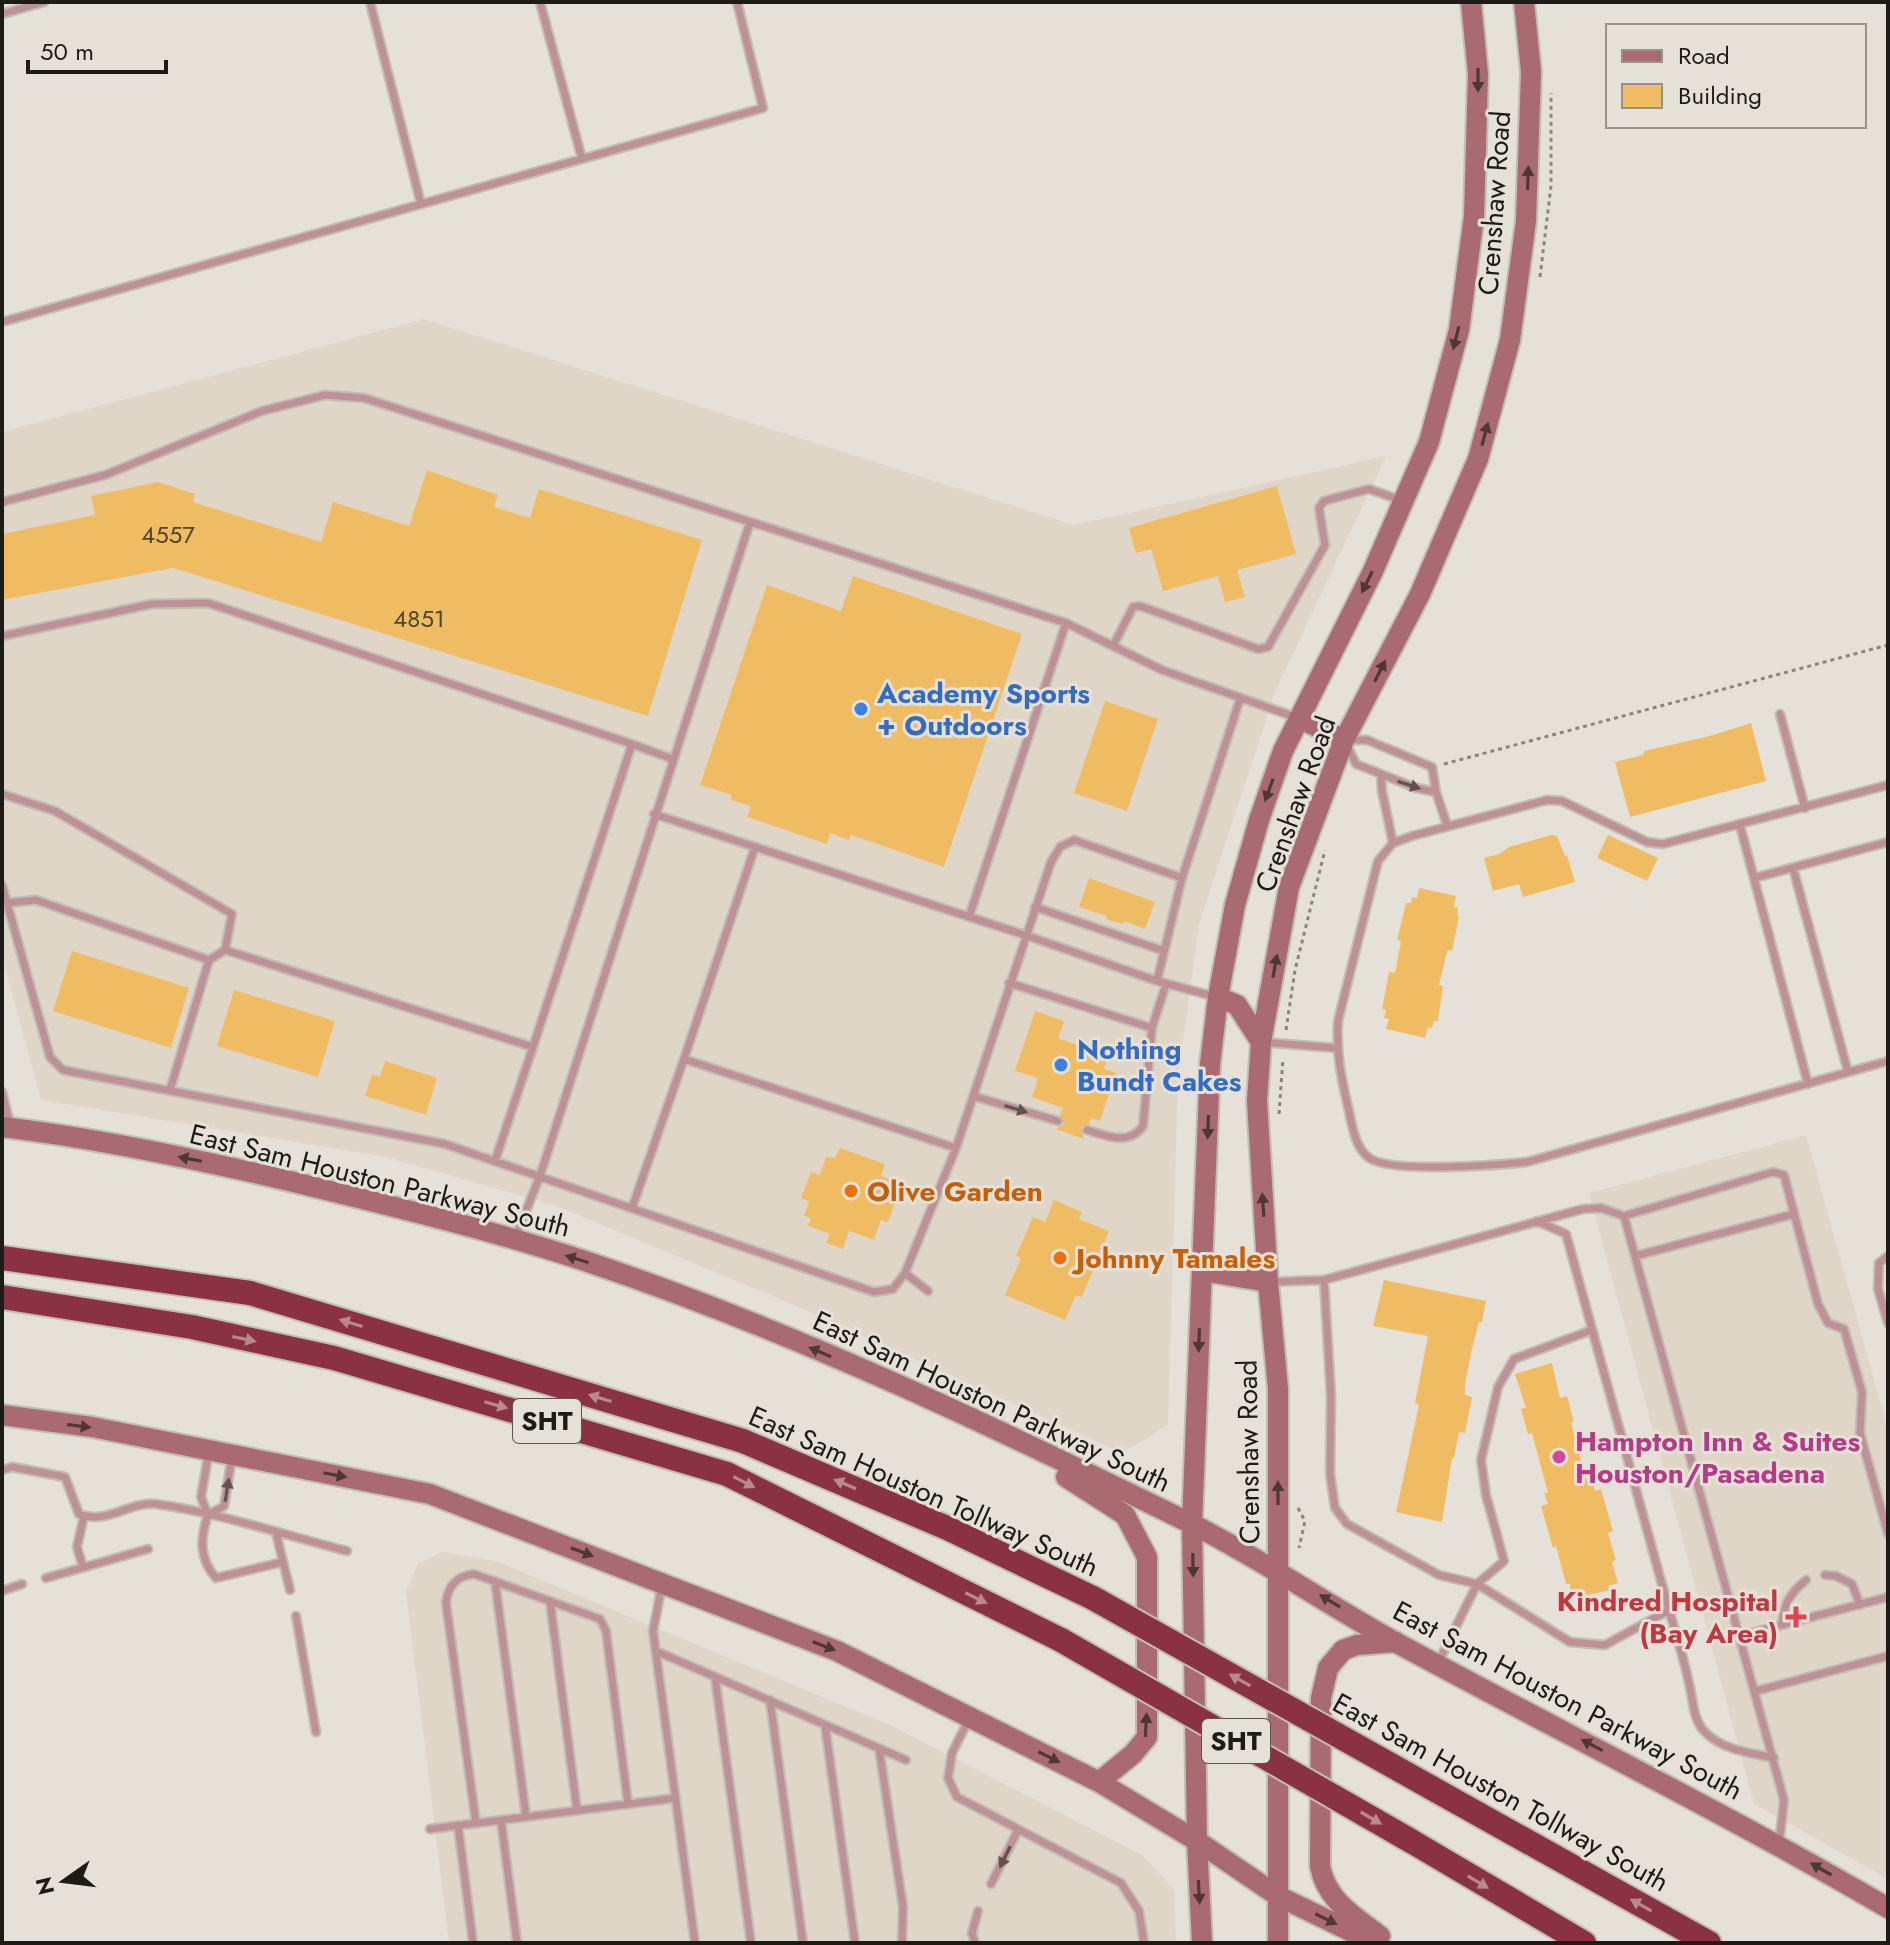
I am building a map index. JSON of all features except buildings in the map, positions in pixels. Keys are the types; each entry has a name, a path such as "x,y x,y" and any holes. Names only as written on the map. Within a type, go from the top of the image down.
{"highway":[{"path":"2,1245 250,1293"},
{"name":"East Sam Houston Tollway South","path":"2,1258 250,1293 743,1441 947,1528 1093,1598 1709,1943"},
{"name":"SHT","path":"2,1297 192,1327 334,1358 727,1474 1061,1640 1584,1943"},
{"path":"2,1313 192,1327"}],"main road":[{"name":"Crenshaw Road","path":"1202,1943 1197,1841 1192,1524 1210,1064 1218,997 1235,905 1283,751 1373,571 1429,442 1459,330 1474,216 1478,74 1471,2"},
{"name":"Crenshaw Road","path":"1278,1943 1278,1389 1257,1101 1261,1042 1289,887 1344,740 1420,594 1478,459 1510,340 1527,206 1531,72 1524,2"},
{"path":"1299,718 1344,740"},
{"path":"1218,997 1237,1005 1261,1042"},
{"name":"East Sam Houston Parkway South","path":"7,1128 235,1168 430,1215 585,1261 743,1319 883,1378 1192,1524 1279,1571 1396,1642 1779,1845 1888,1908"},
{"path":"1202,1271 1268,1282"},
{"path":"2,1415 92,1427 430,1494 837,1651 1099,1782 1197,1841 1278,1896 1375,1943"},
{"path":"998,1432 1125,1515 1147,1557 1147,1737 1133,1754 1099,1782"},
{"path":"1388,1943 1336,1901 1323,1883 1320,1866 1321,1698 1328,1668 1343,1650 1357,1645 1396,1642"}],"lane":[{"path":"2,14 44,2"},
{"path":"370,2 421,204"},
{"path":"540,2 582,159"},
{"path":"2,322 763,108 737,2"},
{"path":"2,502 105,475 262,411 325,395 364,398 1066,623 1162,670 1299,718"},
{"path":"1114,644 1133,607 1140,606 1258,649 1268,647 1325,545 1319,508 1324,501 1369,489 1403,501"},
{"path":"514,1240 540,1176 750,522"},
{"path":"2,636 152,604 208,603 672,759"},
{"path":"969,917 1066,623"},
{"path":"1157,981 1182,878 1240,699"},
{"path":"1780,714 1805,808"},
{"path":"1436,792 1356,764 1344,740 1367,740 1432,767 1447,825"},
{"path":"495,1161 632,744"},
{"path":"1381,775 1393,843"},
{"path":"1888,785 1663,844 1647,842 1562,801 1547,800 1447,825 1393,843 1378,861 1338,1021 1336,1048 1339,1072 1359,1148 1370,1160 1390,1166 1527,1162 1888,1061"},
{"path":"2,794 55,811 232,914 225,950 209,960 170,1090"},
{"path":"654,814 1166,984 1218,997"},
{"path":"1740,825 1808,1084"},
{"path":"2,885 50,1057 63,1070 445,1144 874,1292 893,1289 905,1273 956,1148 1025,935 1051,862 1060,847 1074,840 1182,878"},
{"path":"1754,878 1888,842"},
{"path":"632,1208 755,847"},
{"path":"1793,868 1848,1072"},
{"path":"7,903 36,900 209,960"},
{"path":"1035,907 1164,951"},
{"path":"225,950 533,1047"},
{"path":"1009,983 1152,1028"},
{"path":"1087,1130 1119,1139 1138,1133 1143,1126 1152,1028 1166,984"},
{"path":"1261,1042 1336,1048"},
{"path":"684,1059 956,1148"},
{"path":"2,1092 7,1128"},
{"path":"973,1096 1058,1121"},
{"path":"1268,1282 1324,1280 1583,1209 1601,1208 1624,1216 1773,1172 1784,1175 1818,1304 1828,1323 1844,1329 1859,1380 1863,1413 1860,1433 1888,1534"},
{"path":"1635,1256 1794,1214"},
{"path":"1624,1216 1774,1758 1784,1800 1779,1845"},
{"path":"1536,1221 1566,1234 1693,1707 1703,1730 1722,1744 1774,1758"},
{"path":"1888,1256 1879,1263 1878,1289 1888,1323"},
{"path":"905,1273 928,1291"},
{"path":"1324,1280 1331,1396 1330,1474 1335,1508 1347,1524 1439,1575 1477,1584 1570,1642 1605,1645 1669,1610"},
{"path":"1438,1663 1477,1584 1504,1561 1486,1495 1481,1460 1498,1387 1514,1359 1592,1330"},
{"path":"209,1450 201,1497 208,1515 201,1537 206,1567 216,1578 283,1562"},
{"path":"208,1515 224,1506 232,1455"},
{"path":"2,1470 12,1467 65,1477 79,1514 92,1519 151,1503 347,1551"},
{"path":"83,1567 77,1547 84,1516"},
{"path":"276,1533 290,1590"},
{"path":"46,1578 148,1549"},
{"path":"476,1823 446,1603 448,1592 462,1575 474,1574 600,1619 606,1631 628,1804"},
{"path":"1825,1575 1836,1576 1852,1584 1860,1605"},
{"path":"1782,1625 1784,1606 1793,1591 1806,1580"},
{"path":"495,1581 526,1816"},
{"path":"2,1591 22,1584"},
{"path":"663,1584 653,1631 695,1943"},
{"path":"1740,1636 1888,1597"},
{"path":"550,1601 577,1810"},
{"path":"296,1616 316,1732"},
{"path":"656,1651 906,1760"},
{"path":"1756,1691 1888,1656"},
{"path":"715,1677 751,1943"},
{"path":"770,1700 803,1943"},
{"path":"970,1717 952,1753 948,1778 957,1797 1121,1883 1139,1911 1144,1943"},
{"path":"825,1725 855,1943"},
{"path":"879,1748 903,1907 902,1943"},
{"path":"430,1829 676,1798"},
{"path":"501,1820 517,1943"},
{"path":"458,1825 473,1943"},
{"path":"991,1884 1018,1830"},
{"path":"975,1943 972,1933 978,1911"}],"path":[{"path":"1432,767 1888,645"},
{"path":"1286,1027 1298,956 1328,839"}],"shaded area":[{"path":"424,319 1074,525 1386,456 1275,692 1199,924 1178,1080 1168,1425 1122,1453 803,1309 559,1207 386,1157 41,1100 2,956 2,432"},
{"name":"Kindred Hospital (Bay Area)","path":"1806,1135 1888,1430 1888,1879 1754,1804 1589,1193"},
{"path":"442,1552 496,1561 890,1725 1144,1856 1174,1890 1176,1943 449,1943 406,1592 418,1564"}],"place":[{"name":"Academy Sports + Outdoors","path":"861,709"},
{"name":"Nothing Bundt Cakes","path":"1061,1065"},
{"name":"Olive Garden","path":"851,1191"},
{"name":"Johnny Tamales","path":"1060,1258"},
{"name":"Hampton Inn & Suites Houston/Pasadena","path":"1559,1457"},
{"name":"Kindred Hospital (Bay Area)","path":"1796,1617"}]}
